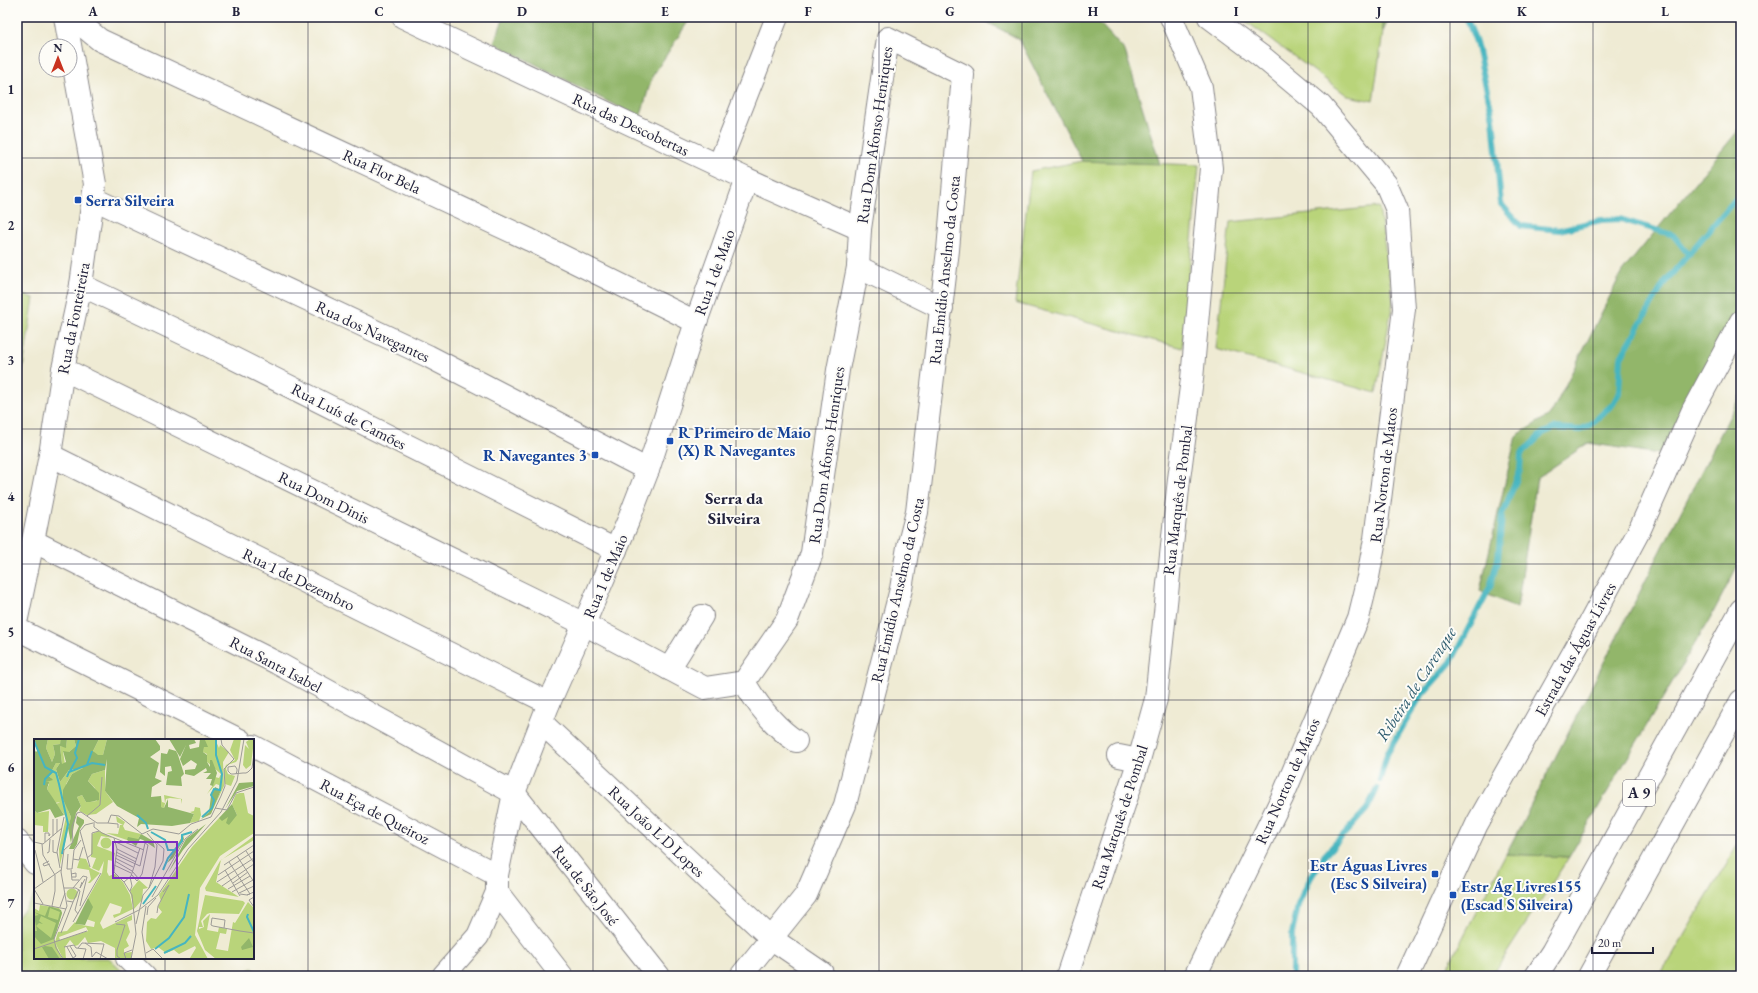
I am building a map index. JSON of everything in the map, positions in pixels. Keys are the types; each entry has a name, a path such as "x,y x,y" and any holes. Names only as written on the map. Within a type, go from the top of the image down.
{"main road":[{"name":"Rua da Fonteireira","path":"17,618 50,455 63,369 81,285 94,199 95,184 65,17"},
{"name":"Rua Flor Bela","path":"72,17 100,40 530,240 696,322"},
{"name":"Rua das Descobertas","path":"403,17 747,179 860,229"},
{"path":"719,165 777,17"},
{"name":"Rua Marquês de Pombal","path":"1067,976 1082,912 1098,864 1129,758 1156,699 1174,478 1211,168 1205,159 1201,87 1171,17"},
{"name":"Rua Norton de Matos","path":"1195,976 1282,798 1358,618 1375,539 1404,309 1397,210 1386,184 1321,106 1260,55 1209,17"},
{"name":"Rua Dom Afonso Henriques","path":"744,682 787,620 812,554 838,370 858,268 860,229 888,38 963,75"},
{"name":"Rua Emídio Anselmo da Costa","path":"741,976 772,939 812,898 845,805 901,589 908,547 917,512 942,308 963,75"},
{"name":"Rua 1 de Maio","path":"451,973 478,936 497,883 514,793 648,470 696,322 747,179"},
{"name":"Rua dos Navegantes","path":"94,199 428,356 648,470"},
{"path":"858,268 942,308"},
{"name":"Rua Luís de Camões","path":"81,285 201,342 616,550"},
{"name":"Estrada das Águas Livres","path":"1407,976 1478,824 1580,641 1640,529 1693,410 1741,321"},
{"name":"Rua Dom Dinis","path":"63,369 584,624"},
{"name":"Rua 1 de Dezembro","path":"50,455 546,713"},
{"name":"Rua Santa Isabel","path":"33,541 277,664 514,793"},
{"name":"A 9","path":"1536,976 1552,952 1741,610"},
{"path":"669,669 702,616"},
{"path":"584,624 705,688 744,682 756,702 787,735 796,741"},
{"path":"17,629 238,739"},
{"path":"1589,976 1741,701"},
{"name":"Rua João L D Lopes","path":"546,713 772,939 822,973 820,976"},
{"name":"Rua Eça de Queiroz","path":"254,747 497,883"},
{"name":"Rua de São José","path":"514,793 658,976"},
{"path":"17,841 34,862"},
{"path":"497,883 562,976"},
{"path":"128,959 145,976"}],"green space":[{"path":"504,17 691,17 652,77 640,118 494,43"},
{"path":"977,17 1094,17 1125,51 1160,164 1082,161 1019,39"},
{"path":"1240,17 1381,17 1383,32 1373,101 1348,96"},
{"path":"1381,17 1389,17 1383,32"},
{"path":"1741,127 1741,306 1659,454 1588,443 1537,478 1517,608 1480,591 1516,436 1551,414 1622,272"},
{"path":"1082,161 1199,165 1182,348 1015,303 1031,171"},
{"path":"1379,207 1393,302 1376,393 1216,349 1230,222"},
{"path":"17,293 34,298 17,405"},
{"path":"1741,394 1741,559 1713,613 1569,857 1506,854"},
{"path":"1741,839 1741,976 1660,976"},
{"path":"1506,854 1569,857 1492,976 1443,976"},
{"path":"34,896 34,959 110,959 128,976 17,976 17,918"},
{"path":"251,967 262,976 245,976"}],"waterway":[{"path":"1466,17 1476,42 1493,118 1501,204 1521,226 1559,230 1601,220 1620,219 1673,235 1689,255"},
{"name":"Ribeira de Carenque","path":"1380,779 1387,754 1420,697 1451,662 1490,587 1498,559 1502,515 1520,471 1521,454 1543,433 1555,428 1580,430 1591,424 1613,404 1619,393 1621,357 1665,282 1739,195 1741,189"},
{"name":"Ribeira de Carenque","path":"1292,976 1292,934 1298,905 1310,879 1324,856 1367,809 1377,789"}],"place":[{"name":"Serra Silveira","path":"78,200"},
{"name":"R Primeiro de Maio (X) R Navegantes","path":"670,441"},
{"name":"R Navegantes 3","path":"595,455"},
{"name":"Estr Águas Livres (Esc S Silveira)","path":"1435,874"},
{"name":"Estr Ág Livres155 (Escad S Silveira)","path":"1453,895"}],"district":[{"name":"Serra da Silveira","path":"734,508"}]}
